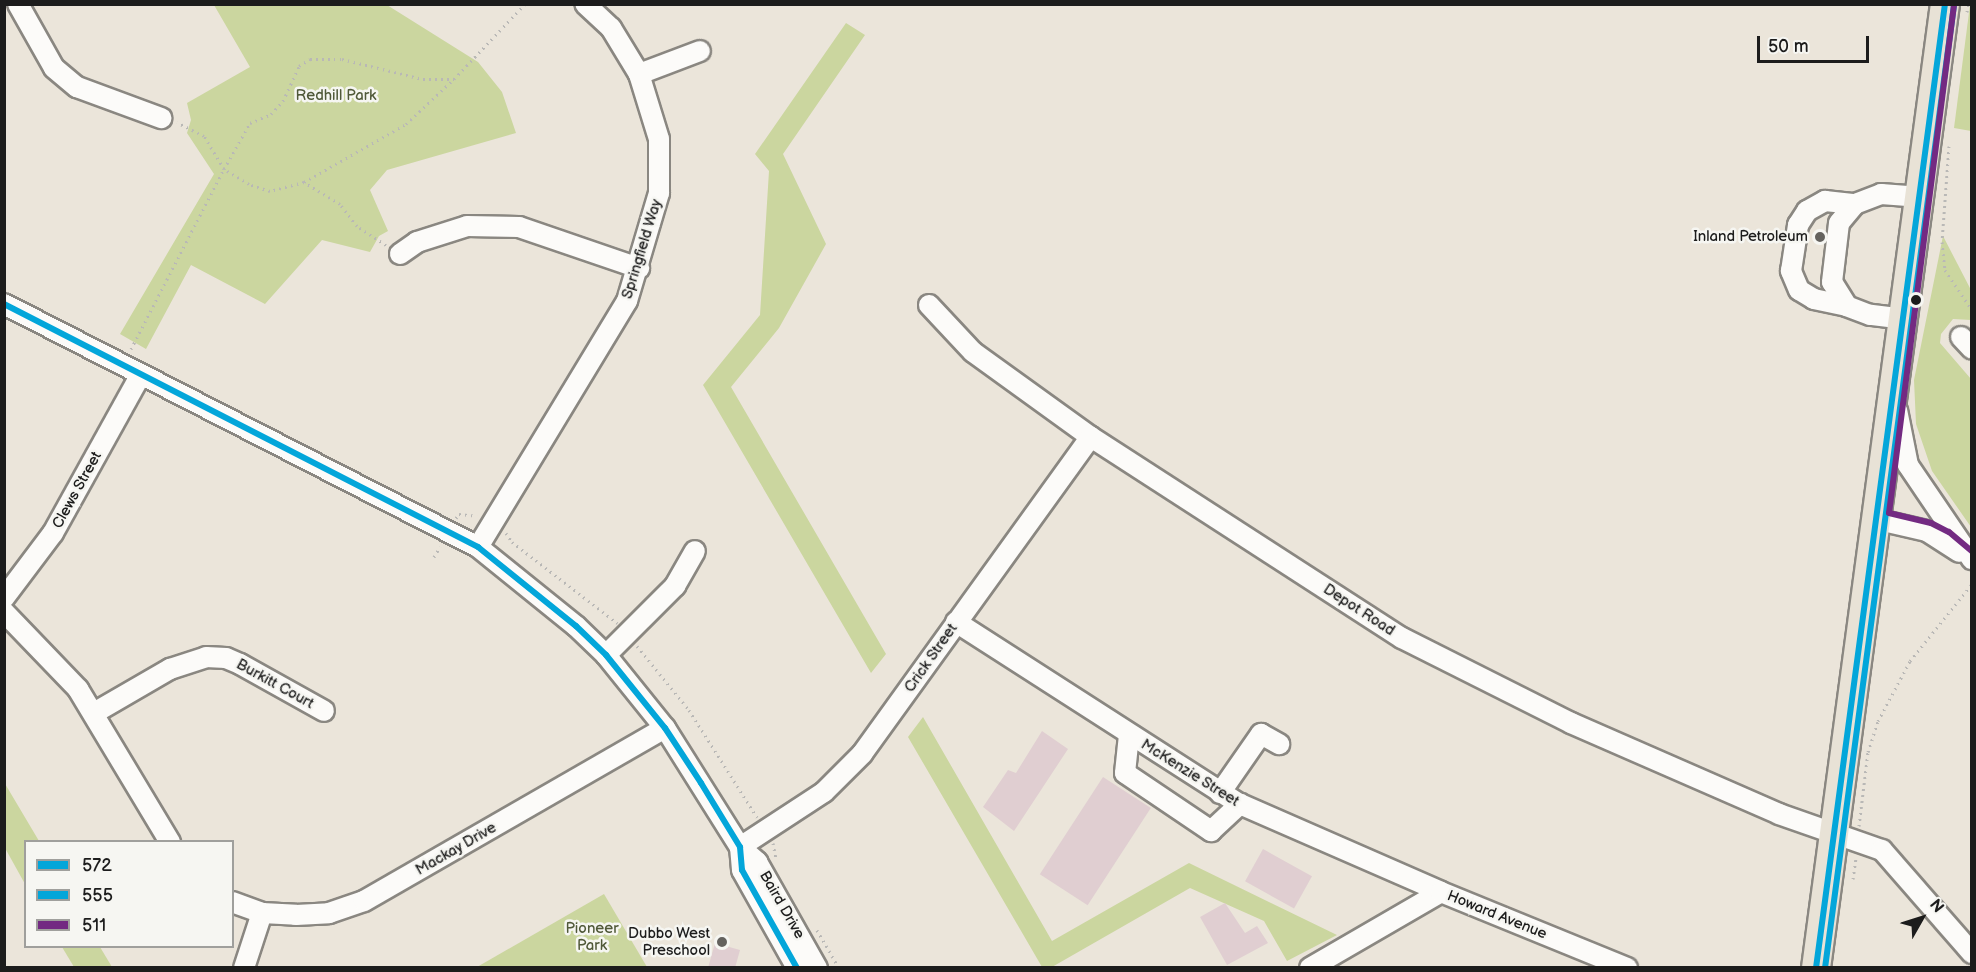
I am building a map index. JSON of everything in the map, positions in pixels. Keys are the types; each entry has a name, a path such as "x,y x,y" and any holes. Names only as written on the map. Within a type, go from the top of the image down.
{"highway":[{"path":"1816,968 1847,838 1879,520 1894,399 1921,197 1951,9"}],"street":[{"path":"18,4 54,68 77,87 161,118"},
{"name":"Springfield Way","path":"478,547 627,301 639,268 659,193 659,139 639,74 611,28 585,4"},
{"path":"639,74 700,51"},
{"path":"1905,319 1870,315 1847,306 1814,299 1799,290 1791,272 1798,225 1807,211 1824,201 1855,204 1881,194 1921,197"},
{"path":"1847,306 1832,282 1839,223 1855,204"},
{"path":"400,254 417,242 467,226 519,227 639,268"},
{"name":"Baird Drive","path":"4,304 140,376 478,547 576,626 606,655 665,728 740,847 758,862 817,968"},
{"name":"Depot Road","path":"929,305 973,352 1091,437 1402,639 1571,723 1891,857 1971,953"},
{"name":"Clews Street","path":"4,598 53,533 140,376"},
{"path":"1894,399 1908,465 1971,559"},
{"name":"Crick Street","path":"740,847 805,806 843,776 1091,437"},
{"path":"1879,520 1928,531 1951,545 1971,564"},
{"path":"606,655 675,586 695,551"},
{"path":"4,612 61,668 94,713 169,840"},
{"name":"McKenzie Street","path":"956,622 1220,793 1240,804 1441,892"},
{"name":"Burkitt Court","path":"94,713 170,669 206,657 226,658 240,664 324,711"},
{"name":"Mackay Drive","path":"234,903 262,913 329,913 364,901 665,728"},
{"path":"1220,793 1261,734 1279,744"},
{"path":"1129,735 1125,773 1211,831 1240,804"},
{"name":"Baird Drive","path":"740,847 742,870 797,968"},
{"name":"Howard Avenue","path":"1310,968 1441,892 1601,963 1627,968"},
{"path":"244,968 262,913"}],"path":[{"path":"161,118 187,125 204,136 224,169 249,184 270,191 304,182 406,124 454,79 525,4"},
{"path":"122,366 250,123 271,114 283,101 299,66 310,59 342,58 423,79 454,79"},
{"path":"1950,137 1942,242 1945,270 1971,310"},
{"path":"304,182 340,204 357,226 400,254"},
{"path":"1853,879 1847,838 1878,721 1910,661 1971,584"}],"green space":[{"name":"Redhill Park","path":"214,5 387,5 478,62 502,92 516,133 387,170 370,190 388,231 379,236 370,252 322,240 265,304 191,265 146,349 120,334 214,174 187,133 191,120 187,103 250,67"},
{"path":"1970,5 1972,5 1971,131 1954,128"},
{"path":"846,23 865,35 783,154 826,244 779,328 731,387 886,654 871,673 703,385 760,315 769,171 755,154"},
{"path":"1943,236 1971,290 1971,320 1953,319 1941,334 1940,343 1971,379 1971,527 1932,471 1916,424 1914,380"},
{"path":"923,717 1052,941 1189,863 1337,935 1287,961 1264,921 1190,888 1052,967 1042,967 908,737"},
{"path":"4,782 38,840 24,840 24,882 5,848"},
{"name":"Pioneer Park","path":"604,894 647,967 477,967"},
{"path":"63,948 101,948 112,967 74,967"}],"building":[{"path":"1042,731 1068,749 1014,831 983,807 1008,770 1016,773"},
{"path":"1103,777 1151,808 1088,905 1040,874"},
{"path":"1263,849 1312,876 1294,909 1245,881"},
{"path":"1225,903 1245,933 1257,926 1268,943 1227,965 1200,917"},
{"path":"715,943 740,950 735,968 708,968"}],"transit line":[{"name":"572","path":"1816,968 1945,4"},
{"name":"555","path":"1825,968 1954,5"},
{"name":"511","path":"1954,5 1889,513 1931,523 1949,532 1972,551"},
{"name":"572","path":"4,304 478,547 576,626 606,655 665,728 701,783 740,847 742,870 797,968"}],"place":[{"name":"Inland Petroleum","path":"1820,237"},
{"name":"Dubbo West Preschool","path":"722,942"}]}
